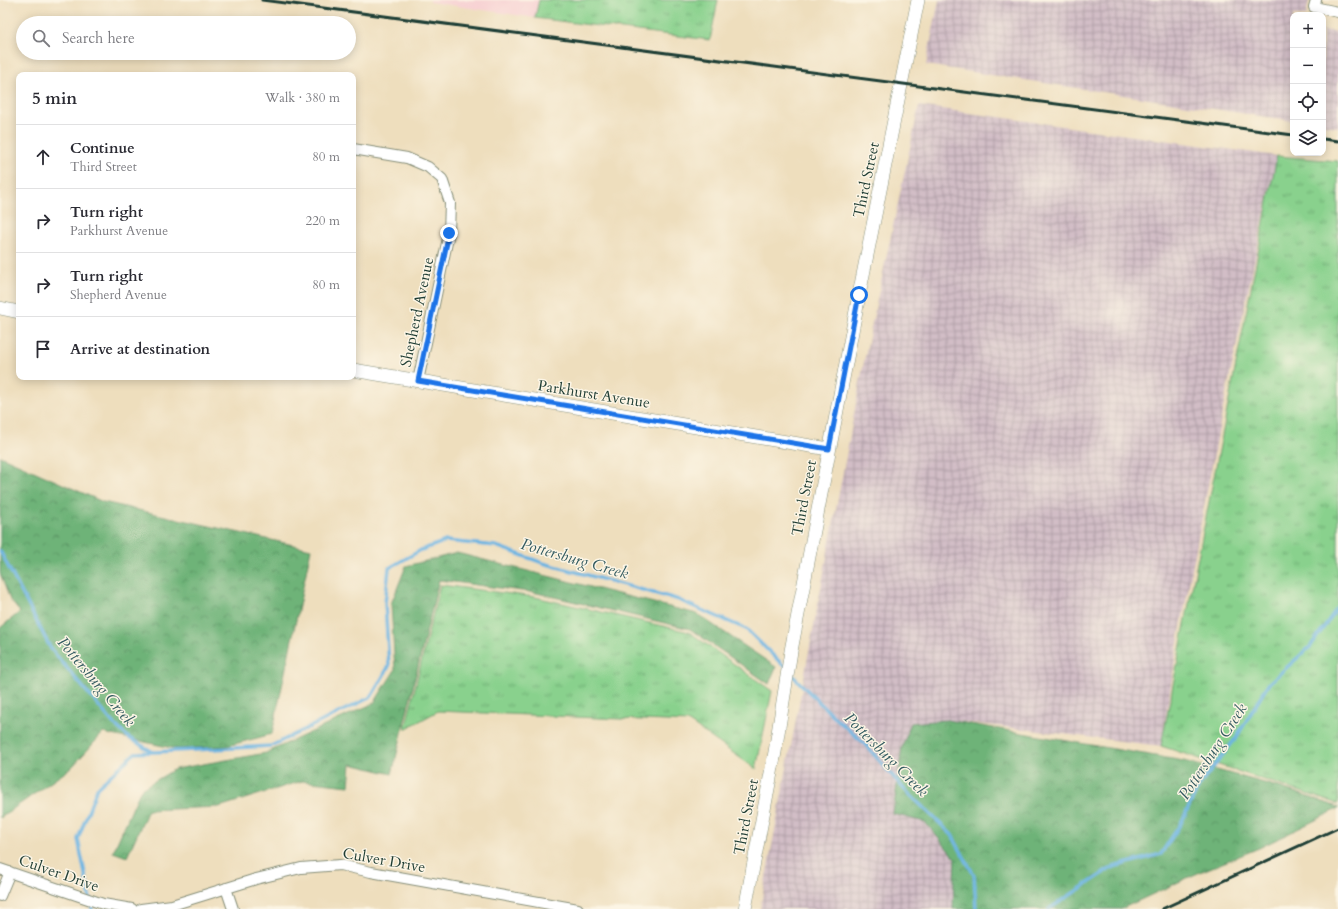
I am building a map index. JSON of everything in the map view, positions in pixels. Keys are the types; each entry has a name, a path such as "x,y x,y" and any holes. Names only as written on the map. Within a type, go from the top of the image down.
{"street":[{"name":"Third Street","path":"745,909 829,449 918,0"},
{"path":"1315,3 1338,12"},
{"name":"Shepherd Avenue","path":"356,150 407,158 428,167 442,179 450,203 449,233 418,381"},
{"path":"0,308 16,311"},
{"name":"Parkhurst Avenue","path":"356,371 829,449"},
{"name":"Culver Drive","path":"141,909 172,905 226,888 300,868 340,865 371,872 578,909"},
{"name":"Culver Drive","path":"0,869 103,904 132,909"},
{"path":"0,896 10,872"},
{"path":"226,888 232,909"}],"shaded area":[{"path":"430,0 539,0 535,18 430,2"},
{"path":"939,0 1309,0 1307,12 1290,12 1290,121 926,65"},
{"path":"1326,30 1338,32 1338,127 1326,125"},
{"path":"919,106 1277,156 1222,413 1177,648 1161,746 947,720 911,723 925,822 955,858 953,909 760,909 866,351"}],"green space":[{"path":"539,0 718,0 710,40 535,18"},
{"path":"1277,156 1338,161 1338,804 1161,746"},
{"path":"0,456 103,502 311,549 272,734 227,746 177,749 103,733 71,768 0,818 0,628 20,612 10,600 0,573"},
{"path":"457,553 697,614 776,667 769,684 690,629 537,593 439,580 392,774 351,764 349,786 302,781 219,807 148,810 127,857 113,852 141,789 175,769 266,753 374,703 395,670 391,604 406,566"},
{"path":"440,585 535,597 689,632 772,691 756,769 689,722 438,711 405,729"},
{"path":"947,720 1184,761 1279,787 1338,807 1338,809 1259,848 1200,872 1121,909 953,909 955,858 925,822 893,814 902,748 911,723"}],"waterway":[{"name":"Pottersburg Creek","path":"92,909 78,839 97,788 135,753 271,746 371,697 389,666 385,603 389,568 421,550 446,541 496,546 543,563 676,599 746,629 785,667"},
{"name":"Pottersburg Creek","path":"0,551 51,649 113,723 129,738 153,752"},
{"name":"Pottersburg Creek","path":"1049,909 1113,867 1161,854 1181,823 1199,786 1236,738 1269,683 1310,647 1338,607"},
{"name":"Pottersburg Creek","path":"790,673 832,715 865,744 904,789 952,835 974,875 976,909"}],"railway":[{"path":"262,0 1290,135"},
{"path":"1326,139 1338,141"},
{"path":"1162,909 1338,828"}],"route":[{"path":"449,233 418,381 829,449 859,295"}]}
